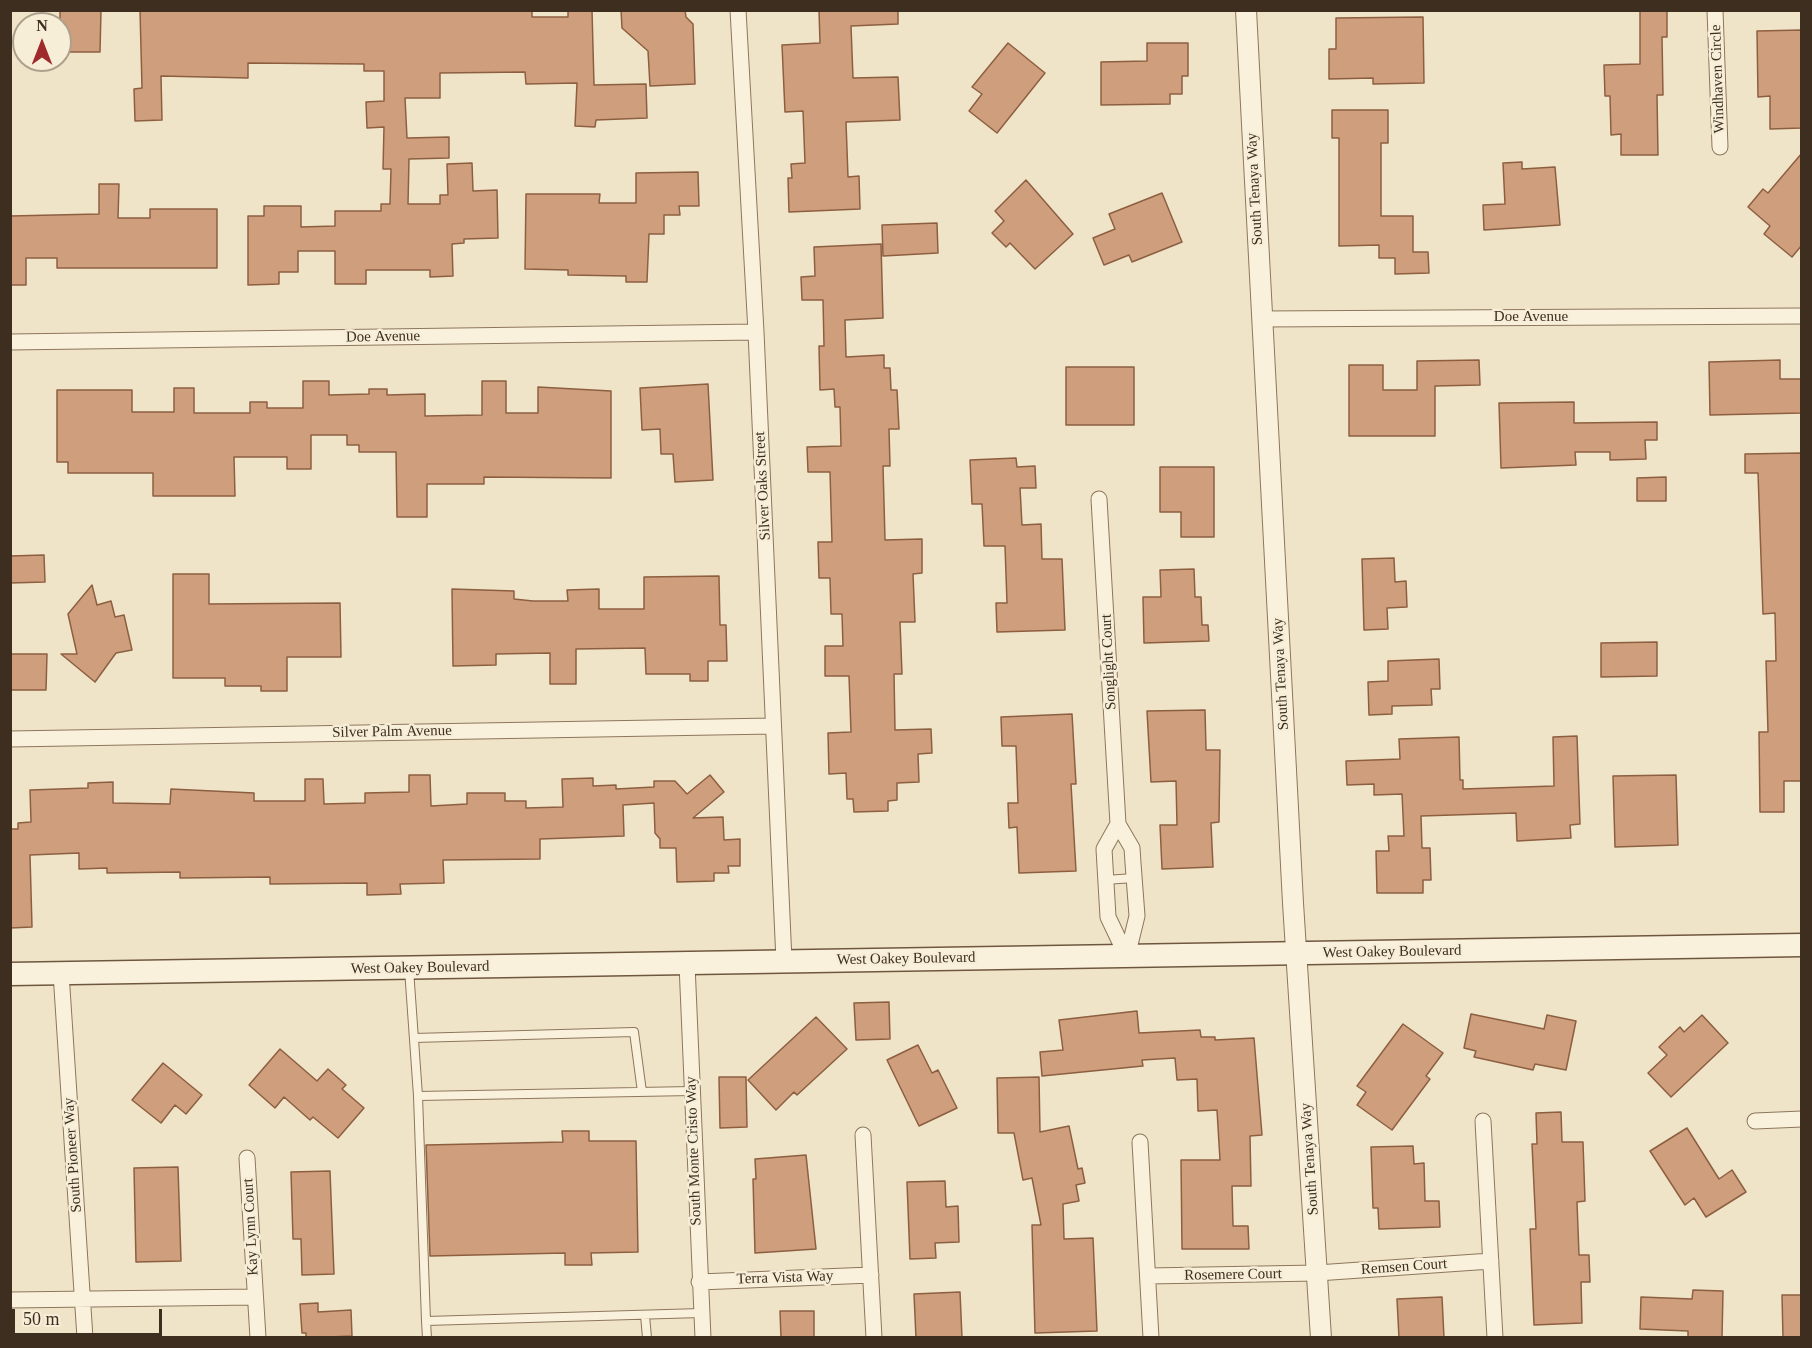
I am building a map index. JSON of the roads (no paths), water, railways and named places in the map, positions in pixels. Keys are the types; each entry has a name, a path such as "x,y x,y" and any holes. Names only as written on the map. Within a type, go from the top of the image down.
{"main road":[{"name":"West Oakey Boulevard","path":"10,974 1802,945"}],"street":[{"name":"Silver Oaks Street","path":"738,10 756,332 784,961"},
{"name":"South Tenaya Way","path":"1246,10 1261,319 1321,1338"},
{"name":"Windhaven Circle","path":"1715,10 1720,147"},
{"name":"Doe Avenue","path":"1261,319 1802,316"},
{"name":"Doe Avenue","path":"10,342 756,332"},
{"name":"Songlight Court","path":"1099,499 1118,824 1132,848 1137,916 1126,957"},
{"name":"Silver Palm Avenue","path":"10,739 773,726"},
{"path":"1118,824 1104,849 1105,880 1108,917 1126,957"},
{"name":"South Monte Cristo Way","path":"687,964 703,1338"},
{"name":"South Pioneer Way","path":"61,973 85,1338"},
{"path":"1755,1121 1802,1119"},
{"path":"1483,1121 1495,1338"},
{"path":"862,1135 874,1338"},
{"path":"1140,1142 1151,1338"},
{"name":"Kay Lynn Court","path":"247,1158 258,1338"},
{"name":"Remsen Court","path":"1317,1273 1491,1261"},
{"name":"Rosemere Court","path":"1148,1276 1317,1273"},
{"name":"Terra Vista Way","path":"699,1282 871,1275"},
{"name":"Kay Lynn Court","path":"10,1300 255,1297"}],"lane":[{"path":"1105,880 1134,878"},
{"path":"409,968 418,1096 427,1338"},
{"path":"414,1038 634,1032 642,1092"},
{"path":"418,1096 692,1091"},
{"path":"426,1321 701,1313"},
{"path":"645,1315 647,1338"}]}
